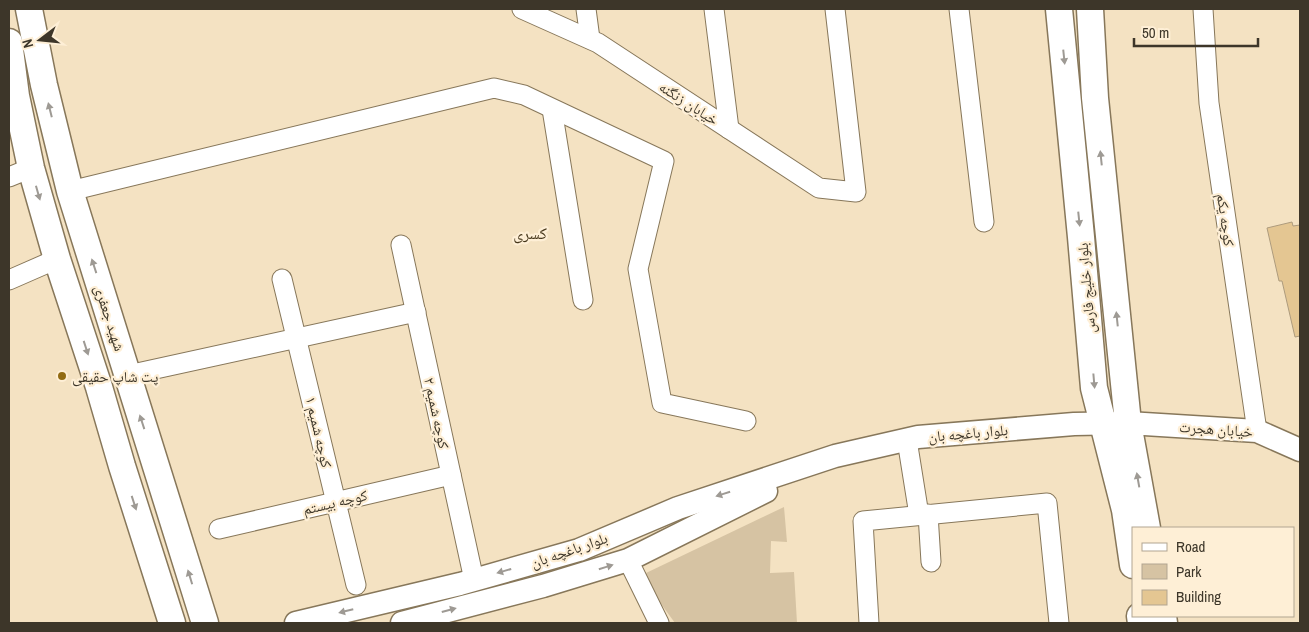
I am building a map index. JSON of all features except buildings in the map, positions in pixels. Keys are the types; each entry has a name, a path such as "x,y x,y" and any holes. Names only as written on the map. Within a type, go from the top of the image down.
{"main road":[{"name":"شهید جعفری","path":"30,9 44,85 70,191 205,623"},
{"name":"بلوار خلیج فارس","path":"1059,9 1094,388 1115,423 1147,527"},
{"name":"بلوار خلیج فارس","path":"1090,9 1115,423 1132,558"},
{"path":"9,42 20,172 57,259 99,386 122,466 172,623"}],"street":[{"name":"خیابان زنگنه","path":"522,9 598,43 818,188 856,192 835,9"},
{"path":"586,9 590,39"},
{"path":"714,9 729,129"},
{"path":"960,9 984,222"},
{"name":"کوچه یکم","path":"1203,9 1209,103 1257,431"},
{"path":"70,191 494,88 524,95 664,161 638,268 662,403 746,421"},
{"path":"552,109 583,300"},
{"name":"کوچه شمیم ۲","path":"402,245 474,580"},
{"path":"9,280 57,259"},
{"name":"کوچه شمیم ۱","path":"282,279 356,585"},
{"path":"128,375 416,312"},
{"name":"خیابان هجرت","path":"1115,423 1257,431 1300,450"},
{"name":"بلوار باغچه بان","path":"296,623 474,580 578,550 678,508 835,456 918,438 1054,425 1115,423"},
{"path":"907,440 931,562"},
{"name":"بلوار باغچه بان","path":"402,623 543,586 628,560 835,456"},
{"name":"کوچه بیستم","path":"219,529 451,475"},
{"path":"869,623 863,521 1047,503 1059,623"},
{"path":"628,560 659,623"}],"green space":[{"path":"784,507 787,542 771,541 770,573 794,572 797,623 675,623 659,601 646,573"}],"place":[{"name":"پت شاپ حقیقی","path":"62,376"}],"district":[{"name":"کسری","path":"530,233"}]}
